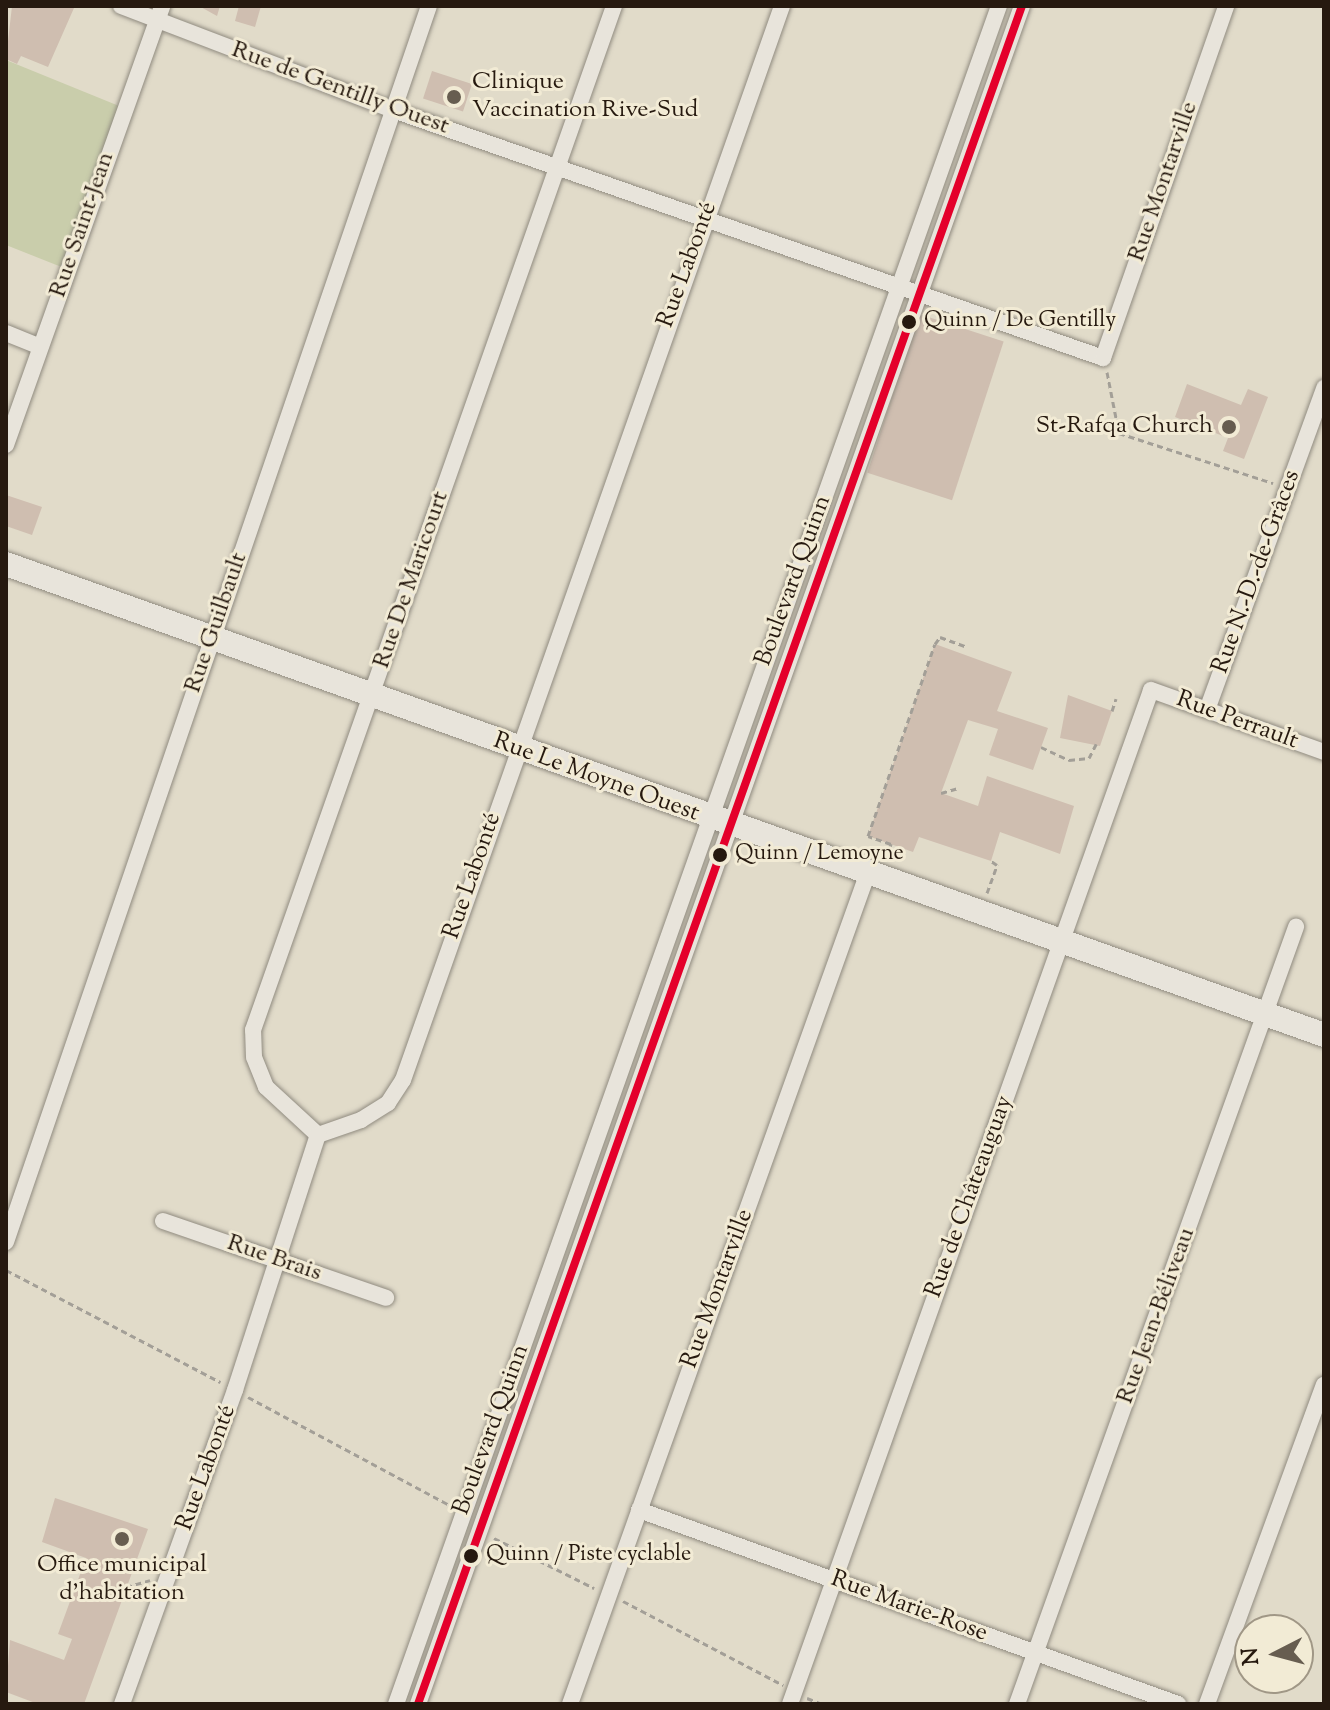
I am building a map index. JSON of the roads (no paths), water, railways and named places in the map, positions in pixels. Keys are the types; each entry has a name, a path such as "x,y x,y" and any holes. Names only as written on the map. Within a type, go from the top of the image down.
{"street":[{"name":"Rue de Gentilly Ouest","path":"121,6 160,13 393,110 1103,358"},
{"name":"Rue Guilbault","path":"6,1242 429,6"},
{"name":"Rue De Maricourt","path":"318,1135 266,1087 254,1057 253,1030 614,6"},
{"name":"Rue Labonté","path":"122,1704 318,1135 370,1114 388,1103 403,1080 517,749 782,6"},
{"name":"Boulevard Quinn","path":"418,1704 611,1163 899,286 999,6"},
{"name":"Boulevard Quinn","path":"396,1704 589,1156 720,824 920,294 1022,6"},
{"name":"Rue Montarville","path":"1103,358 1226,6"},
{"name":"Rue Saint-Jean","path":"6,445 160,13"},
{"path":"6,333 40,347"},
{"name":"Rue N.-D.-de-Grâces","path":"1207,710 1324,388"},
{"name":"Rue Le Moyne Ouest","path":"6,564 720,824 1324,1035"},
{"name":"Rue Perrault","path":"1151,690 1324,752"},
{"name":"Rue de Châteauguay","path":"790,1704 1151,690"},
{"name":"Rue Montarville","path":"570,1704 867,875"},
{"name":"Rue Jean-Béliveau","path":"1017,1704 1296,927"},
{"path":"589,1156 611,1163"},
{"name":"Rue Brais","path":"163,1221 386,1298"},
{"path":"1207,1704 1324,1385"},
{"name":"Rue Marie-Rose","path":"639,1510 1178,1704"}],"place":[{"name":"Clinique Vaccination Rive-Sud","path":"454,97"},
{"name":"Quinn / De Gentilly","path":"909,322"},
{"name":"St-Rafqa Church","path":"1229,427"},
{"name":"Quinn / Lemoyne","path":"720,855"},
{"name":"Office municipal d'habitation","path":"122,1539"},
{"name":"Quinn / Piste cyclable","path":"471,1556"}]}
